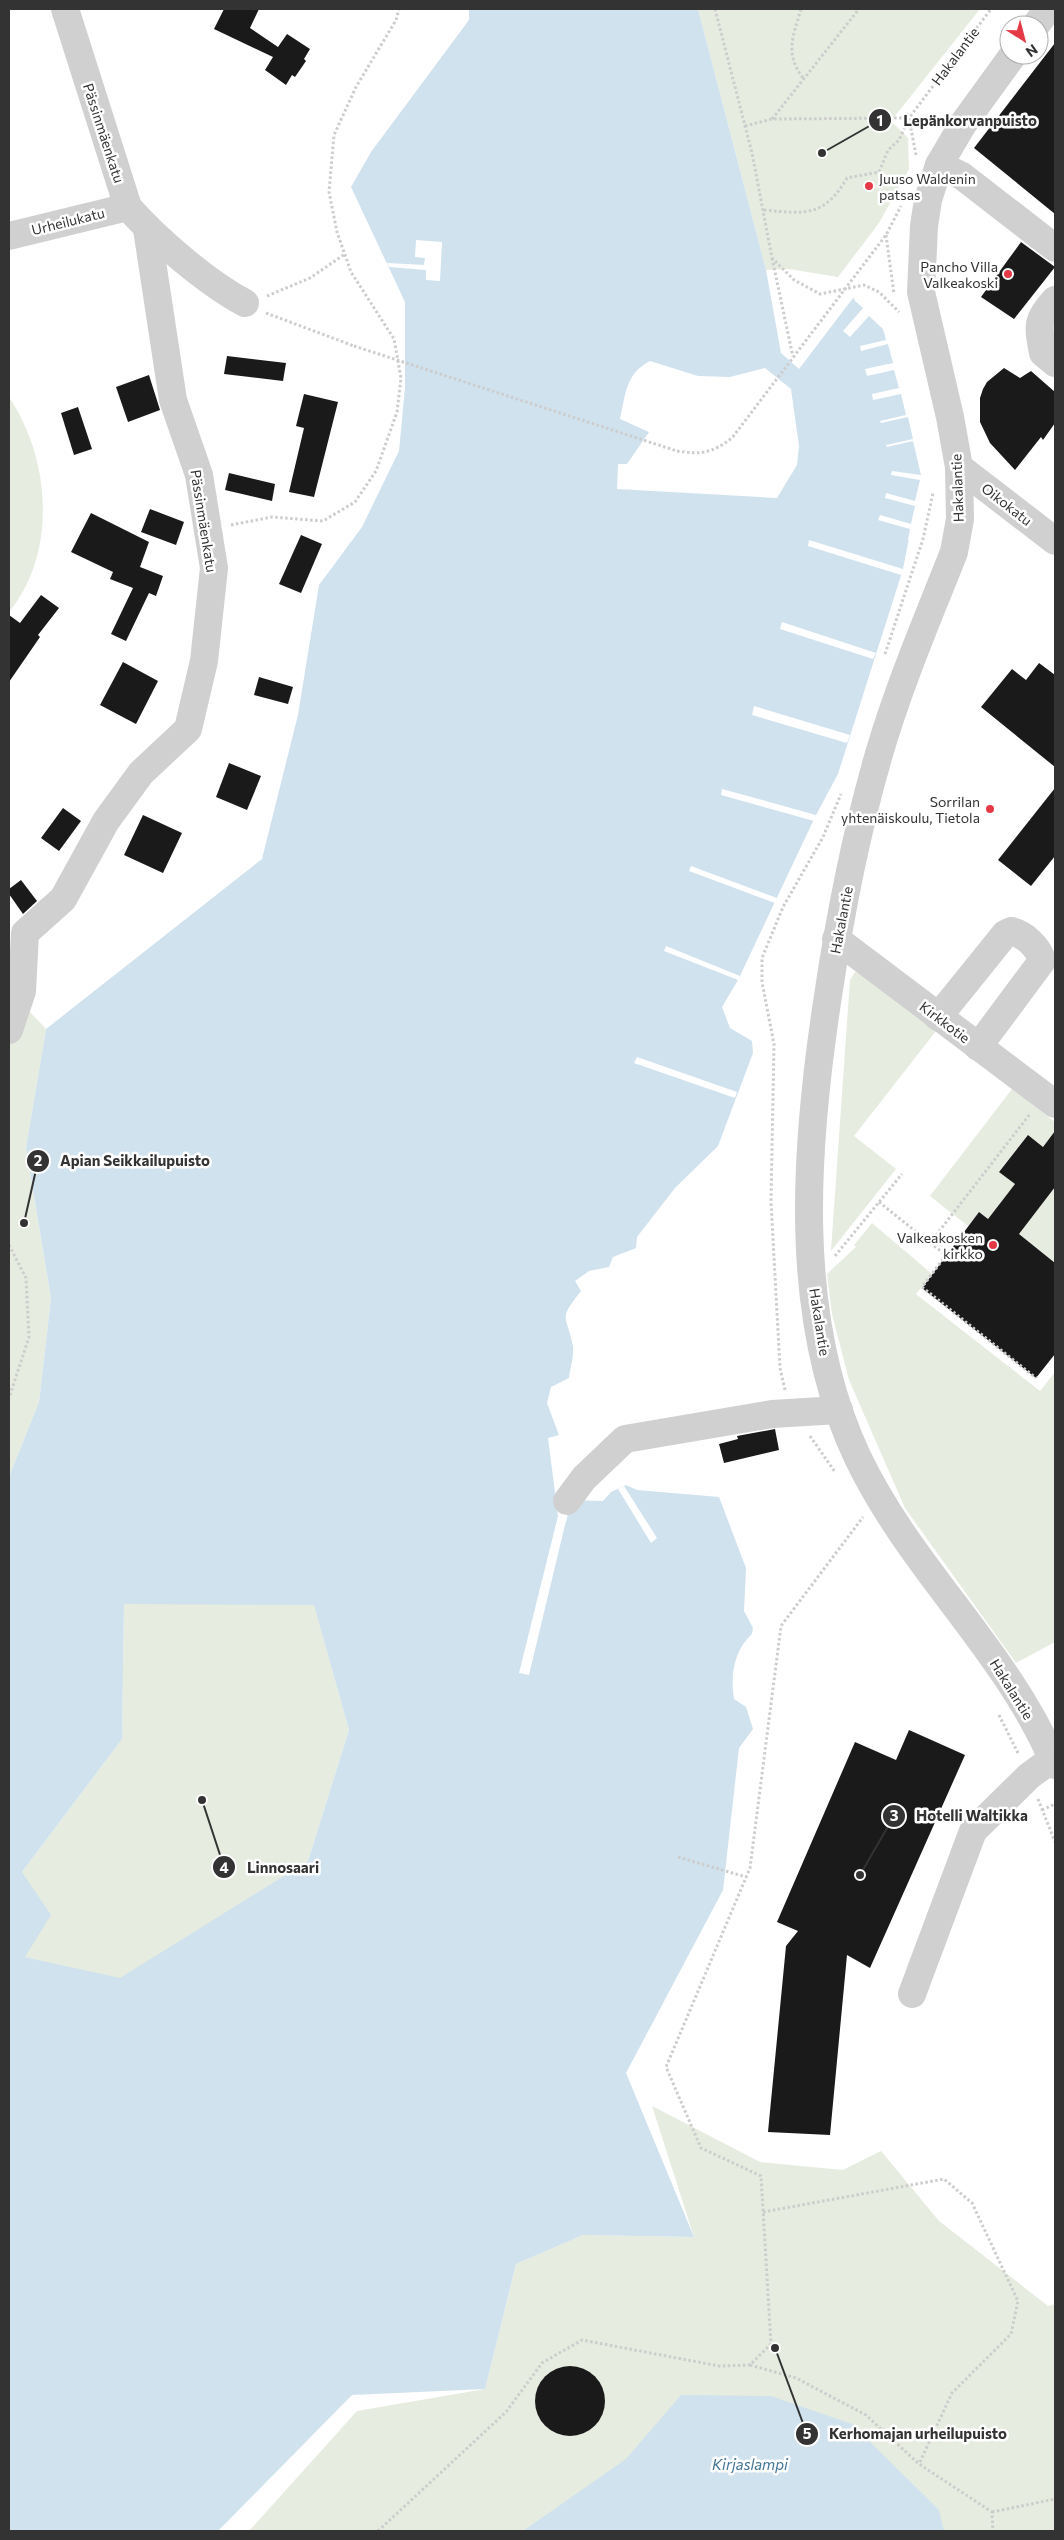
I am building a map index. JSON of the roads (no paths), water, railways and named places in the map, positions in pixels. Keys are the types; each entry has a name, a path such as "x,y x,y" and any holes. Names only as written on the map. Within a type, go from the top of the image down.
{"street":[{"name":"Pässinmäenkatu","path":"9,1030 22,991 25,933 63,899 106,821 141,773 188,729 204,661 214,568 199,475 173,400 147,229 128,207 65,9"},
{"name":"Hakalantie","path":"1006,65 963,124 939,165 928,200 924,226 921,292 950,416 959,467 960,519 954,552 880,752 851,867 836,940 815,1079 809,1195 812,1268 818,1319 826,1363 839,1410 856,1455 878,1498 914,1551 997,1663 1054,1760"},
{"path":"939,165 962,176 1055,248"},
{"name":"Urheilukatu","path":"9,236 128,207"},
{"path":"147,229 228,294 245,303"},
{"path":"1055,300 1042,314 1039,332 1043,353 1055,363"},
{"name":"Oikokatu","path":"959,467 1055,541"},
{"path":"938,1017 1005,934 1010,931 1017,932 1036,947 1042,961 978,1047"},
{"name":"Kirkkotie","path":"836,940 1050,1100"},
{"path":"567,1501 584,1478 625,1439 689,1427 792,1413 839,1410"},
{"path":"912,1994 973,1831 1029,1776 1054,1760"}],"water":[{"path":"469,9 698,9 766,270 781,353 799,369 853,298 875,313 886,329 923,467 903,569 838,774 816,815 738,980 722,1007 730,1028 752,1041 753,1053 718,1146 675,1188 637,1237 636,1248 613,1257 609,1267 589,1271 575,1281 581,1291 566,1313 573,1347 569,1378 551,1387 547,1403 559,1435 548,1438 558,1516 566,1522 571,1500 603,1501 611,1492 626,1485 637,1490 719,1497 746,1568 744,1611 753,1628 752,1634 746,1640 737,1656 733,1673 733,1690 734,1699 746,1707 753,1729 739,1748 723,1890 626,2073 694,2237 583,2235 516,2264 485,2389 352,2395 218,2531 9,2531 9,1477 39,1402 51,1298 26,1148 46,1029 262,859 298,715 319,585 362,527 399,451 405,388 405,302 351,187 371,152 469,20","holes":["650,361 698,376 730,377 765,368 791,389 799,446 797,465 777,498 617,489 618,464 627,464 649,432 620,419 631,378 642,366","124,1604 314,1605 349,1730 308,1861 120,1978 25,1957 51,1915 22,1872 122,1739"]},
{"name":"Kirjaslampi","path":"681,2395 771,2396 852,2424 939,2510 944,2531 523,2531 626,2459"}],"place":[{"name":"Lepänkorvanpuisto","path":"822,153"},
{"name":"Juuso Waldenin patsas","path":"869,186"},
{"name":"Pancho Villa Valkeakoski","path":"1008,274"},
{"name":"Sorrilan yhtenäiskoulu, Tietola","path":"990,809"},
{"name":"Apian Seikkailupuisto","path":"24,1223"},
{"name":"Valkeakosken kirkko","path":"993,1245"},
{"name":"Linnosaari","path":"202,1800"},
{"name":"Hotelli Waltikka","path":"860,1875"},
{"name":"Kerhomajan urheilupuisto","path":"775,2348"}]}
